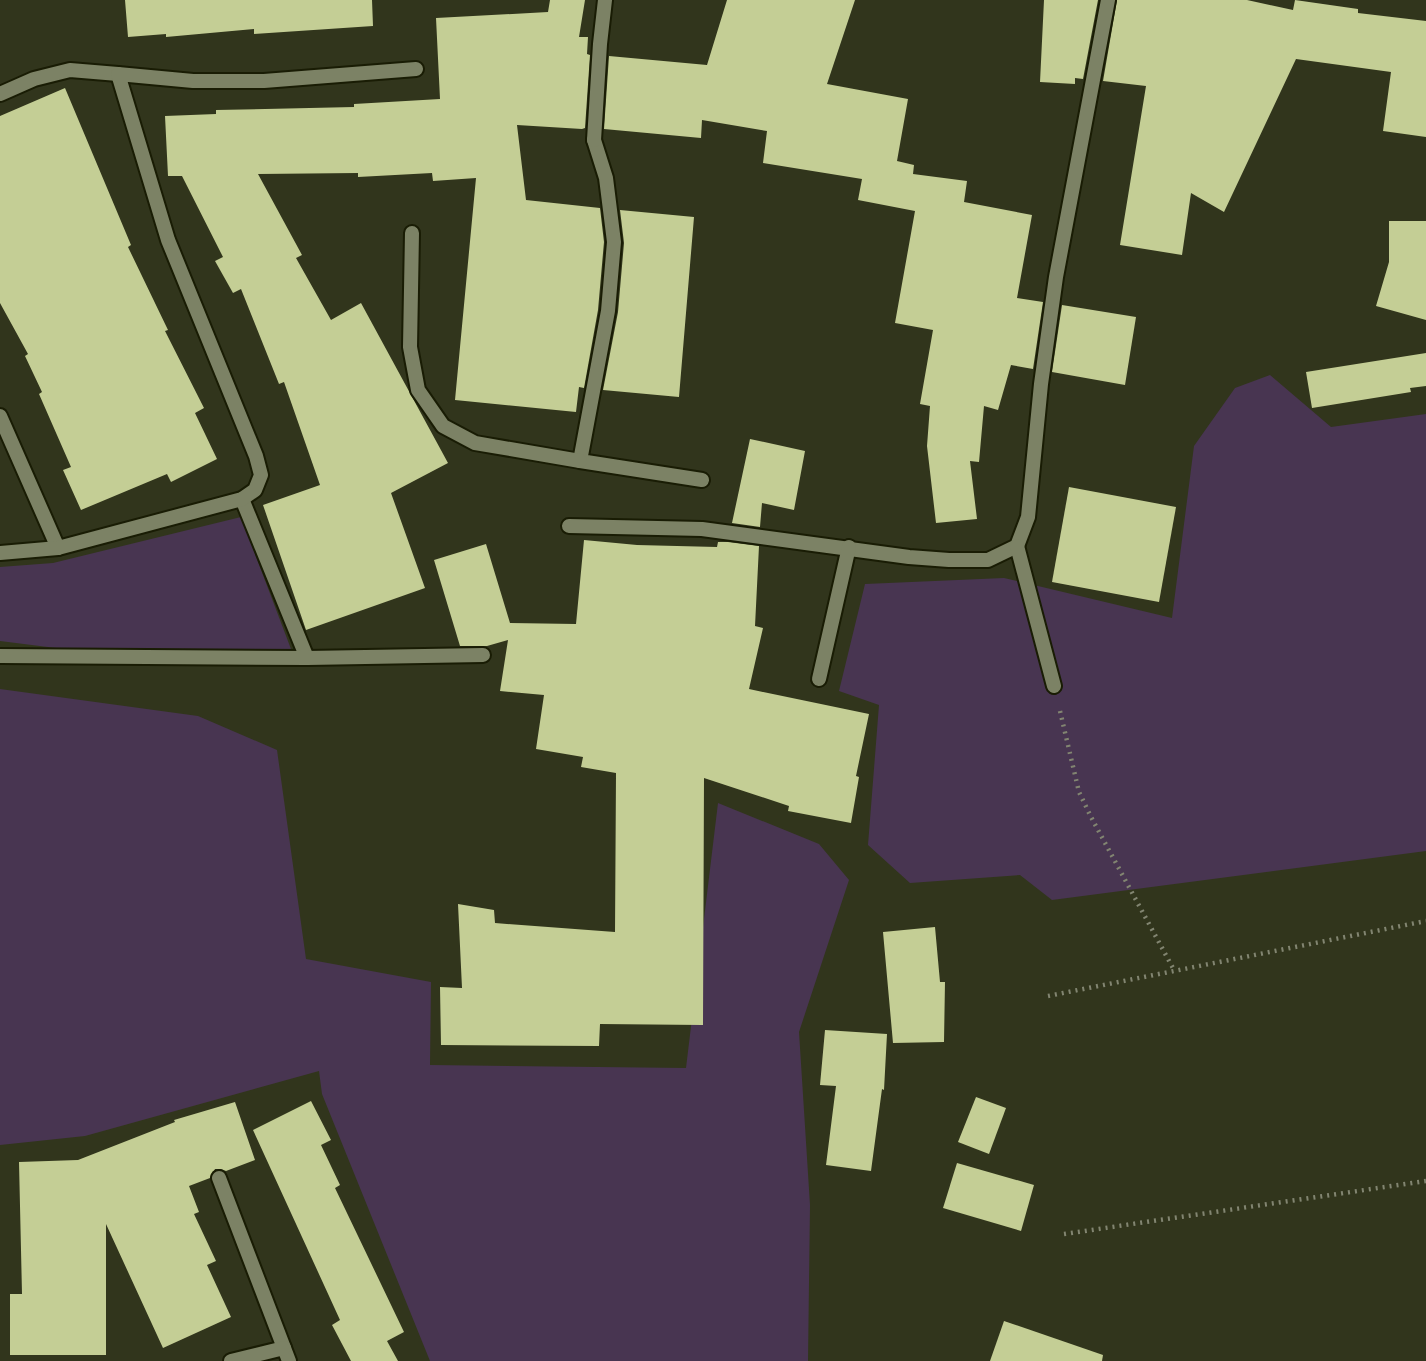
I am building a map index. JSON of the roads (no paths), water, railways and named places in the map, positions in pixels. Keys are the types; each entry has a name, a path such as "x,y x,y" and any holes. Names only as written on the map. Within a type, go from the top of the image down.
{"street":[{"path":"580,461 608,312 614,242 606,178 594,140 605,0"},
{"path":"1054,686 1017,546 1028,517 1041,384 1056,277 1108,0"},
{"path":"0,94 34,79 70,70 193,81 264,81 416,69"},
{"path":"0,553 58,548 242,499 255,490 261,475 256,456 168,240 118,74"},
{"path":"412,233 410,347 418,390 443,426 475,443 702,480"},
{"path":"0,416 58,548"},
{"path":"242,499 307,657"},
{"path":"569,526 702,529 909,556 988,560 1017,546"},
{"path":"819,679 849,547"},
{"path":"0,656 483,655"},
{"path":"219,1178 287,1355 231,1361"}]}
